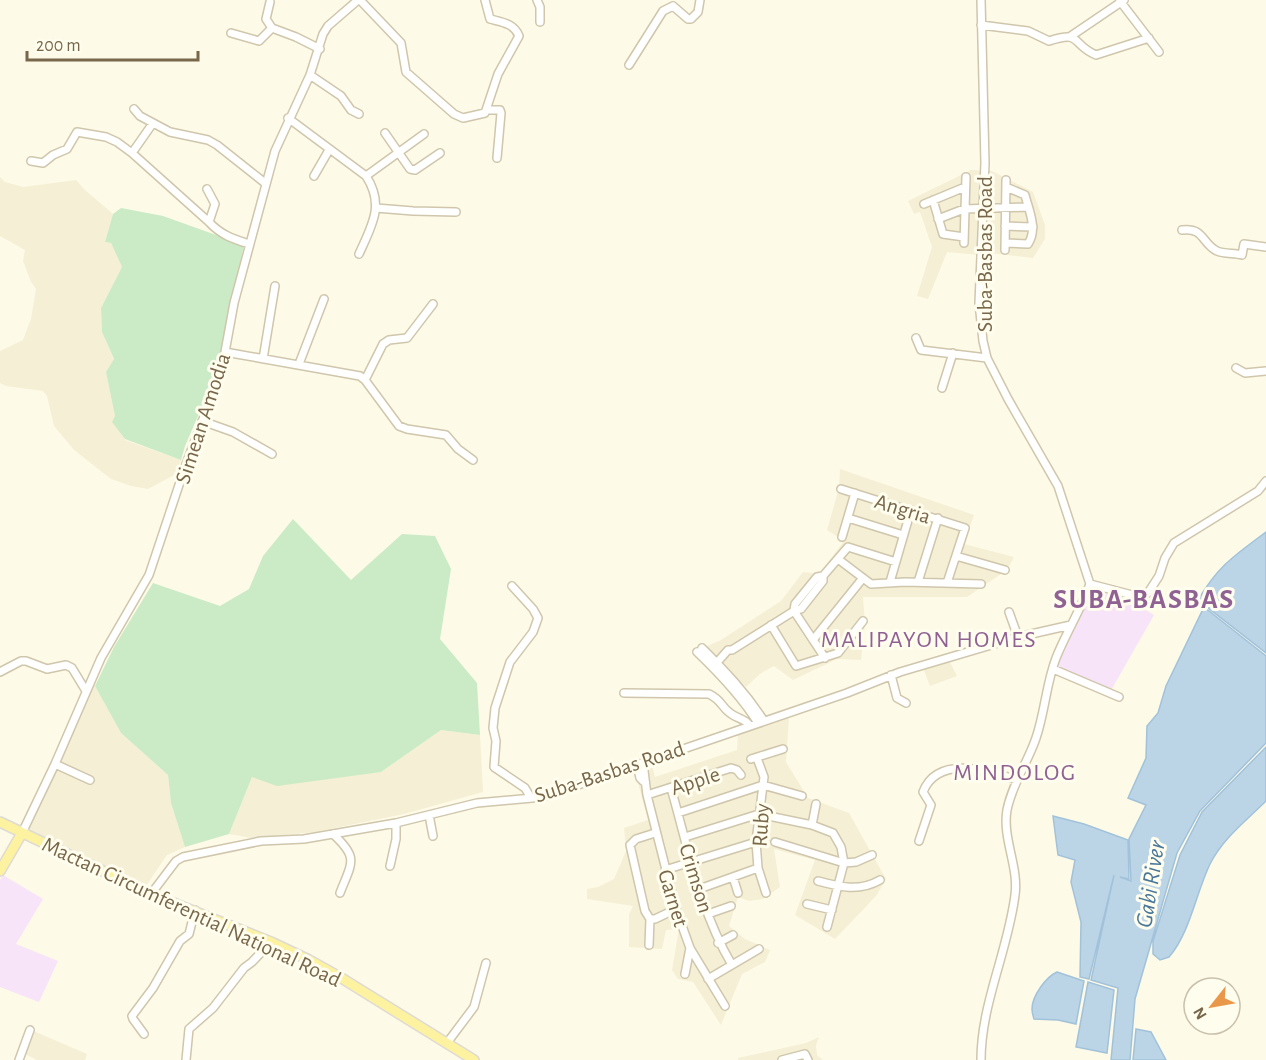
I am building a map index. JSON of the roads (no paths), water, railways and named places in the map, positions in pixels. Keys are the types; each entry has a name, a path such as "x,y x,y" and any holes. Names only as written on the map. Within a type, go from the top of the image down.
{"main road":[{"name":"Mactan Circumferential National Road","path":"0,822 151,894 271,942 343,979 473,1060"},
{"path":"0,872 22,833"}],"street":[{"path":"357,1 401,43 406,72 454,114 463,118 483,114 486,110 498,74 519,35 510,25 490,19 485,0"},
{"path":"537,0 540,7 540,22"},
{"path":"629,65 663,11 674,3 688,19 691,19 698,12 700,0"},
{"name":"Suba-Basbas Road","path":"981,0 984,207 979,303 983,341 987,358 1008,399 1058,486 1089,584"},
{"name":"Simean Amodia","path":"22,833 109,643 149,575 214,390 225,352 234,303 249,244 275,151 288,118 310,75 323,34 328,26 357,1"},
{"path":"981,25 1028,31 1049,41 1062,36 1071,36 1122,1 1159,52"},
{"path":"270,2 266,20 272,28 320,49"},
{"path":"231,33 259,41 272,28"},
{"path":"1071,36 1096,55 1149,38"},
{"path":"310,75 342,96 351,110 359,114"},
{"path":"134,109 140,116 170,132 208,140 218,145 265,183"},
{"path":"486,110 500,110 501,113 497,158"},
{"path":"288,118 366,176 374,190 375,219 359,254"},
{"path":"132,153 153,123"},
{"path":"31,161 43,163 53,155 67,149 77,132 106,137 132,153 210,222 218,232 249,244"},
{"path":"385,133 408,167 415,170 440,153"},
{"path":"366,176 424,134"},
{"path":"314,176 329,150"},
{"path":"933,200 943,234 964,240 966,177"},
{"path":"1006,184 1025,195 1033,227 1032,237 1028,244 1006,247 1006,207 1006,184"},
{"path":"924,204 965,187"},
{"path":"207,189 215,204 210,222"},
{"path":"938,219 964,209 1028,207"},
{"path":"376,208 456,212"},
{"path":"1005,226 1033,227"},
{"path":"1182,230 1191,229 1197,232 1217,251 1242,255 1244,244 1266,247"},
{"path":"263,358 276,286"},
{"path":"299,364 324,299"},
{"path":"366,380 383,344 389,340 407,338 433,304"},
{"path":"916,338 921,350 987,358"},
{"path":"225,352 360,376 366,380 399,426 446,435 458,449 473,460"},
{"path":"942,388 953,353"},
{"path":"1236,368 1245,373 1266,371"},
{"path":"202,421 233,432 272,453"},
{"path":"981,1060 988,1005 1016,894 1007,810 1017,780 1036,739 1053,669 1089,584 1136,596 1148,592 1159,576 1165,558 1174,543 1258,491 1266,481"},
{"name":"Angria","path":"842,489 965,528 956,556"},
{"path":"842,537 855,493"},
{"path":"890,582 911,510"},
{"path":"848,518 903,535"},
{"path":"918,582 938,518"},
{"path":"718,662 731,654 732,650 771,625 801,609 823,581 823,576 848,547 896,562"},
{"path":"947,583 956,556 1005,570"},
{"path":"838,560 871,584 890,582 981,584"},
{"path":"813,640 863,578"},
{"path":"512,586 538,618 533,632 510,662 495,708 492,728 496,741 494,767 525,789 531,798"},
{"path":"794,611 825,658"},
{"path":"1009,612 1018,637"},
{"path":"771,625 796,666 838,653 863,621"},
{"name":"Suba-Basbas Road","path":"151,894 176,861 183,857 261,841 304,839 333,834 477,803 543,797 891,675 1018,637 1071,625"},
{"path":"699,650 718,662 749,698 757,723"},
{"path":"0,672 21,661 47,669 66,665 72,668 86,691"},
{"path":"1053,669 1119,697"},
{"path":"891,675 897,698 906,703"},
{"path":"624,693 709,694 721,701 729,713 757,723"},
{"name":"Ruby","path":"766,893 758,868 756,842 764,777 754,759 783,749"},
{"path":"55,764 90,780"},
{"name":"Garnet","path":"640,764 645,777 646,795 655,833 676,909 690,948 725,1006"},
{"name":"Apple","path":"646,795 731,768 737,770 741,776"},
{"path":"919,842 931,805 923,792 925,787 940,773 945,770 977,768 1017,780"},
{"path":"678,813 763,785 802,796"},
{"name":"Crimson","path":"671,788 699,889 718,943 732,965"},
{"path":"812,825 816,804"},
{"path":"685,837 759,813 812,825 833,833 841,847 844,863 827,927"},
{"path":"429,815 433,836"},
{"path":"390,866 396,839 396,822"},
{"path":"649,945 650,919 645,911 630,845 636,839 655,833"},
{"path":"333,834 348,848 350,854 351,864 340,893"},
{"path":"665,870 756,842"},
{"path":"775,842 844,863 856,862 872,855"},
{"path":"699,889 758,868"},
{"path":"733,877 738,892"},
{"path":"818,881 839,887 856,888 880,880"},
{"path":"807,904 832,910"},
{"path":"708,914 731,906"},
{"path":"650,919 676,909"},
{"path":"144,1034 132,1016 153,988 180,941 189,933 195,910"},
{"path":"718,943 733,935"},
{"path":"186,1060 189,1029 213,1008 244,968 252,963 271,942"},
{"path":"685,974 690,948"},
{"path":"708,979 759,949"},
{"path":"447,1043 474,1007 486,963"},
{"path":"19,1060 30,1030"},
{"path":"782,1060 804,1054 807,1055 808,1060"}],"water":[{"path":"1266,532 1266,653 1198,600 1220,569"},
{"name":"Gabi River","path":"1204,607 1266,656 1266,743 1200,811 1177,853 1135,999 1130,1060 1111,1060 1118,988 1091,980 1114,875 1089,979 1080,977 1081,922 1071,882 1075,860 1058,855 1053,816 1084,824 1128,840 1129,879 1120,877 1131,881 1129,839 1146,805 1128,798 1146,758 1147,726 1158,713 1166,686"},
{"path":"1266,747 1266,801 1236,830 1215,855 1182,936 1169,957 1160,960 1153,954 1153,941 1180,855 1202,812"},
{"path":"1057,972 1084,981 1076,1024 1058,1020 1034,1019 1032,1009 1037,993 1048,978"},
{"path":"1088,982 1114,990 1107,1053 1076,1047"},
{"path":"1136,1029 1151,1032 1166,1060 1133,1060"}],"district":[{"name":"SUBA-BASBAS","path":"1144,598"},
{"name":"MALIPAYON HOMES","path":"929,639"},
{"name":"MINDOLOG","path":"1015,772"}]}
